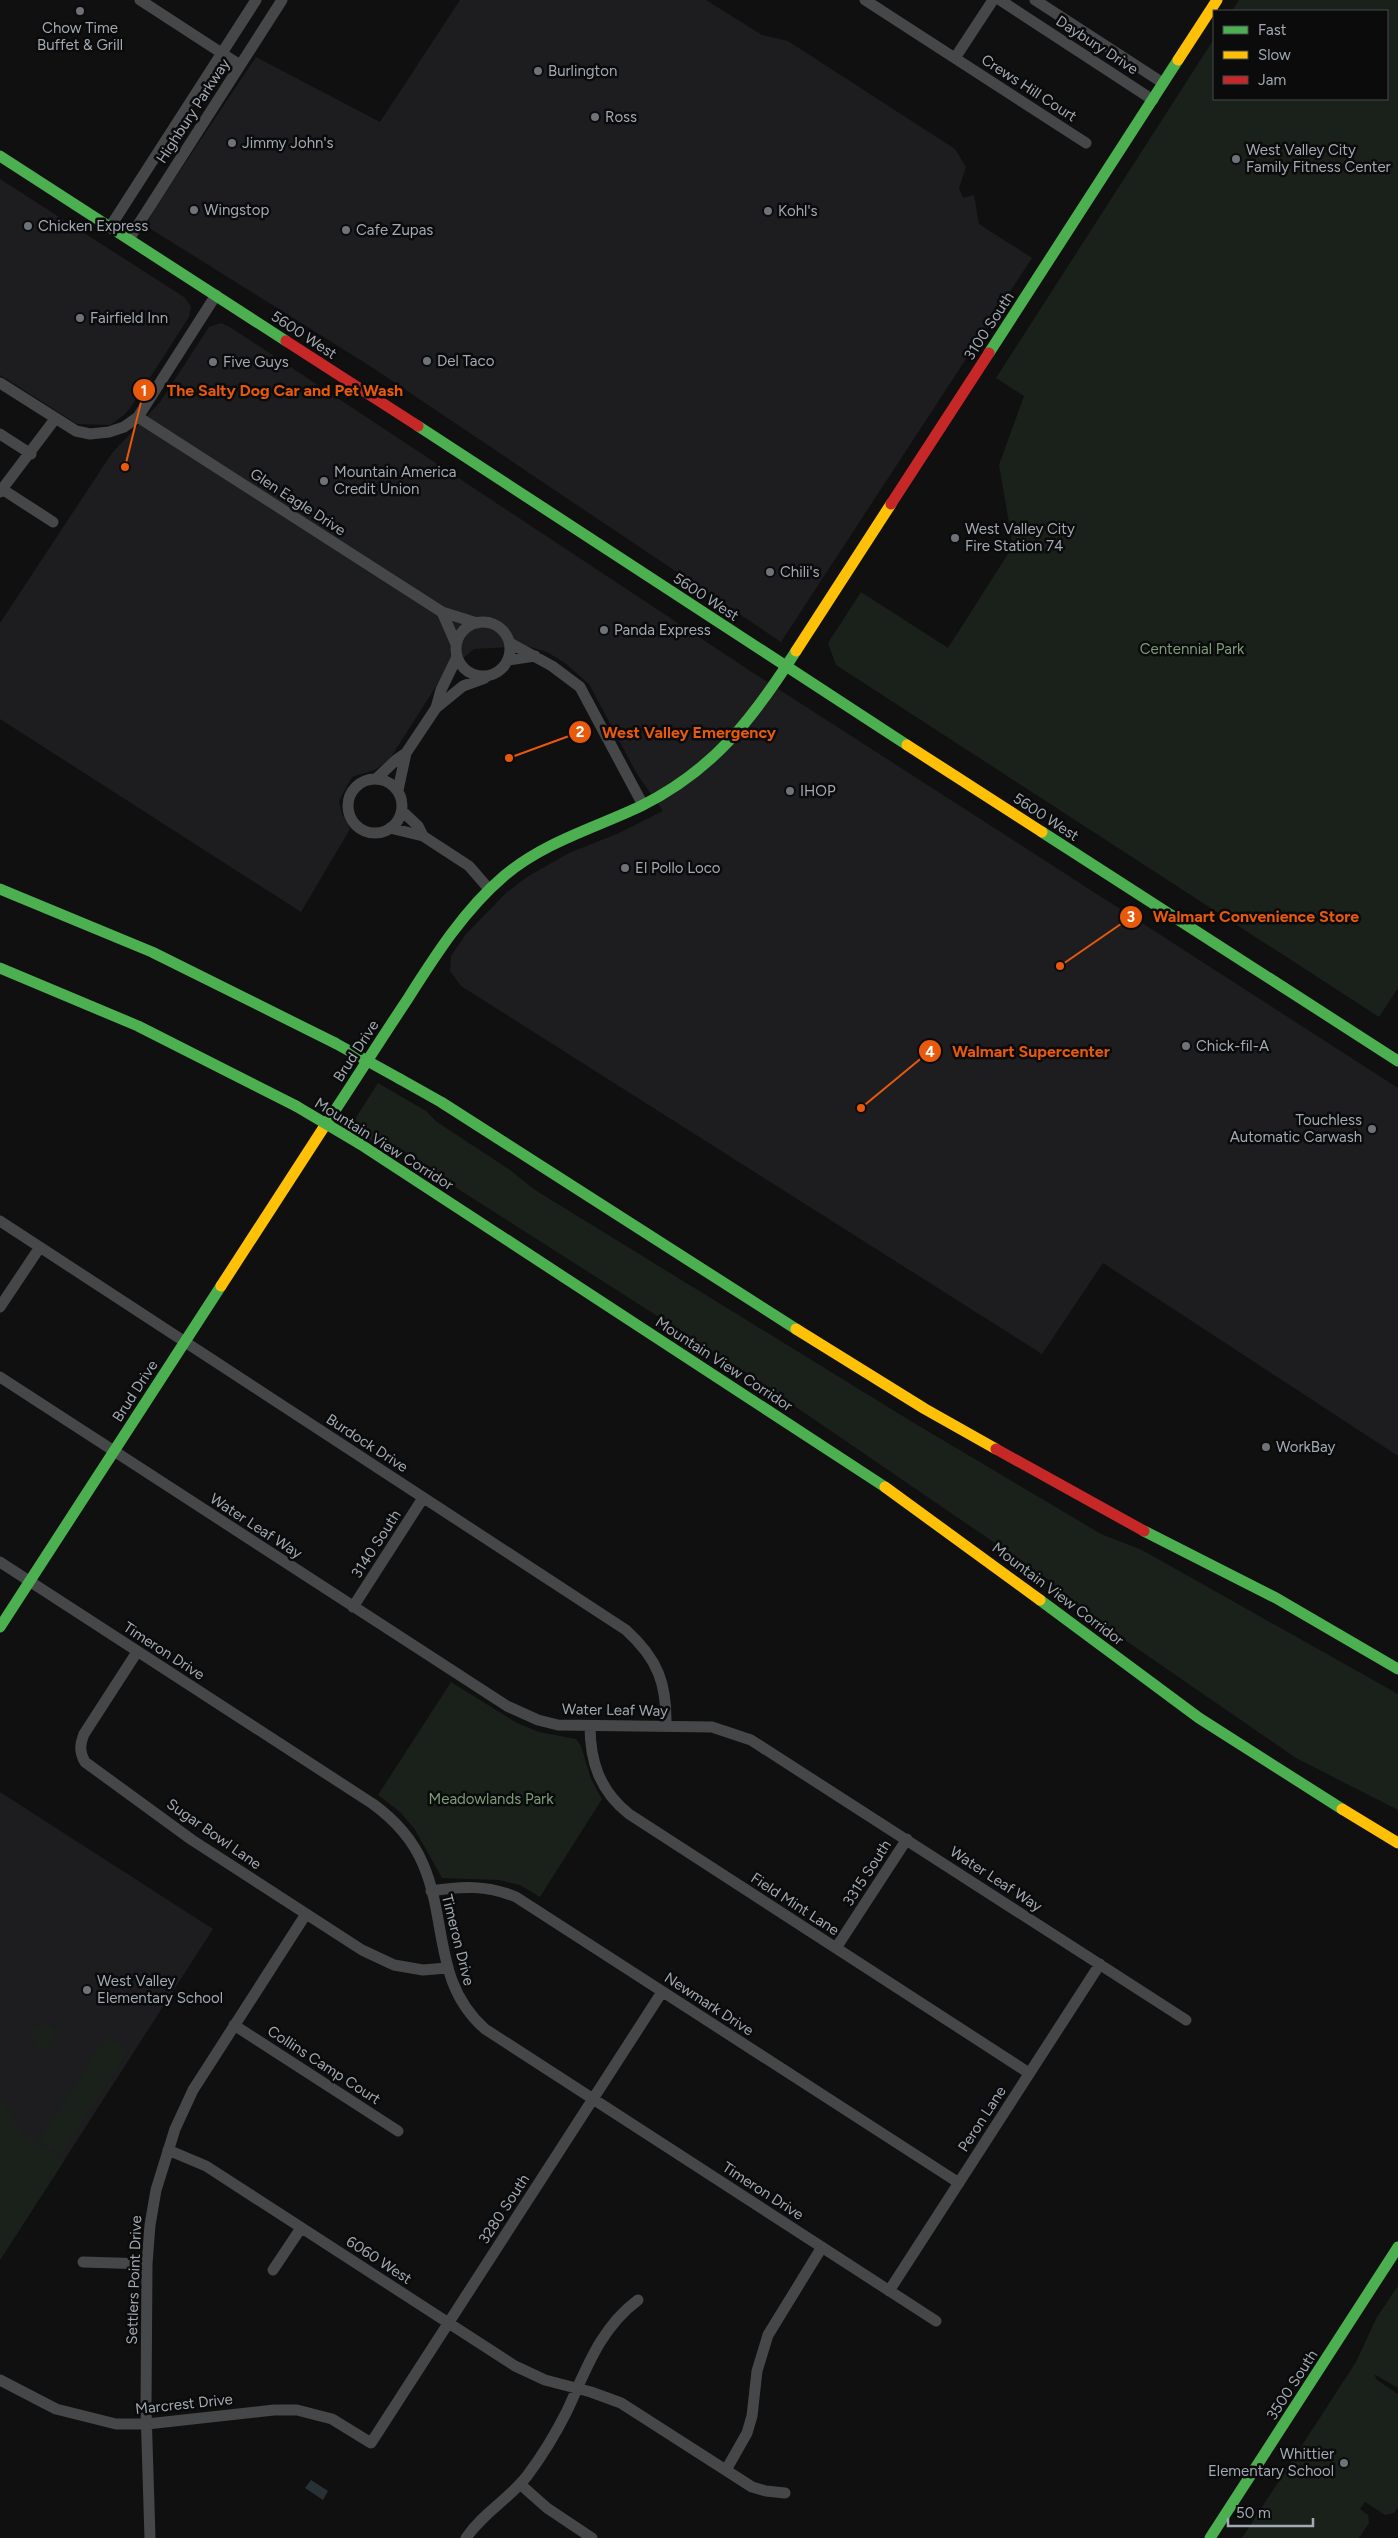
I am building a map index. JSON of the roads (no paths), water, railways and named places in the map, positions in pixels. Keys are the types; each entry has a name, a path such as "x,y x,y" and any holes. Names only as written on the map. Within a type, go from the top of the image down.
{"main road":[{"name":"3100 South","path":"787,668 1217,0"},
{"name":"5600 West","path":"0,156 560,518 787,668 1398,1061"},
{"name":"Brud Drive","path":"0,1627 455,928 489,889 520,864 546,847 643,805 690,775 723,749 746,725 787,668"},
{"path":"0,889 152,952 336,1043 441,1102 706,1273 932,1413 1174,1548 1228,1572 1276,1598 1398,1669"},
{"name":"Mountain View Corridor","path":"0,968 130,1022 241,1076 360,1144 903,1499 1199,1718 1288,1776 1398,1843"},
{"path":"0,980 241,1076"},
{"path":"1288,1776 1341,1819 1398,1855"},
{"path":"1340,1806 1366,1812 1385,1821"},
{"name":"3500 South","path":"1210,2538 1398,2248"}],"street":[{"path":"140,0 240,65"},
{"name":"Highbury Parkway","path":"110,227 256,0"},
{"name":"Highbury Parkway","path":"129,239 282,0"},
{"name":"Crews Hill Court","path":"865,0 1086,143"},
{"path":"955,58 993,0"},
{"name":"Daybury Drive","path":"1000,0 1153,100"},
{"name":"Daybury Drive","path":"1035,0 1164,83"},
{"path":"0,383 76,431 90,434 115,430 138,417 216,295"},
{"name":"Glen Eagle Drive","path":"138,417 442,612 477,623"},
{"path":"53,522 1,490 31,454 55,419"},
{"path":"0,434 31,454"},
{"path":"436,708 441,690 457,657 456,644 442,612"},
{"path":"378,778 406,753 436,708 463,686 502,669 508,660 510,643 506,634 498,626 488,623 477,623 464,630 456,644"},
{"path":"510,643 568,677 583,691 643,805"},
{"path":"508,660 535,656"},
{"path":"457,657 469,673 488,676"},
{"path":"398,790 406,753"},
{"path":"378,778 389,782 398,790 402,800 402,811 398,821 390,828 380,832 368,832 358,827 349,814 349,798 363,781 378,778"},
{"path":"402,811 418,826 423,836"},
{"path":"390,828 423,836 465,864 489,889"},
{"name":"Burdock Drive","path":"0,1221 609,1618 639,1642 658,1670 666,1700 666,1726"},
{"path":"0,1308 40,1247"},
{"name":"Water Leaf Way","path":"0,1377 353,1607 525,1715 553,1724 712,1727 751,1740 1186,2020"},
{"name":"3140 South","path":"353,1607 423,1498"},
{"name":"Timeron Drive","path":"0,1562 383,1812 400,1827 414,1846 424,1866 447,1968 456,1993 476,2022 936,2321"},
{"name":"Sugar Bowl Lane","path":"138,1652 84,1734 80,1744 80,1755 85,1762 192,1840 362,1950 394,1965 423,1970 447,1968"},
{"name":"Field Mint Lane","path":"590,1726 591,1753 597,1773 607,1792 621,1807 1029,2073"},
{"name":"3315 South","path":"836,1948 907,1839"},
{"name":"Newmark Drive","path":"431,1891 485,1887 516,1897 959,2183"},
{"name":"Settlers Point Drive","path":"150,2538 147,2424 147,2264 152,2208 168,2150 194,2090 306,1914"},
{"name":"Peron Lane","path":"889,2291 1100,1964"},
{"name":"3280 South","path":"371,2443 662,1992"},
{"name":"Collins Camp Court","path":"234,2025 398,2131"},
{"name":"6060 West","path":"168,2150 206,2166 525,2372 601,2395 632,2409 759,2490 785,2493"},
{"path":"273,2270 301,2228"},
{"path":"726,2470 747,2433 752,2416 757,2371 768,2335 822,2247"},
{"path":"82,2262 147,2264"},
{"path":"466,2538 484,2516 520,2484 555,2432 577,2389 587,2363 613,2323 638,2300"},
{"name":"Marcrest Drive","path":"0,2380 36,2401 72,2415 116,2424 147,2424 274,2410 297,2410 332,2419 371,2443"},
{"path":"520,2484 547,2508 592,2538"}],"place":[{"name":"Chow Time Buffet & Grill","path":"80,11"},
{"name":"Burlington","path":"538,71"},
{"name":"Ross","path":"595,117"},
{"name":"Jimmy John's","path":"232,143"},
{"name":"West Valley City Family Fitness Center","path":"1236,159"},
{"name":"Wingstop","path":"194,210"},
{"name":"Kohl's","path":"768,211"},
{"name":"Chicken Express","path":"28,226"},
{"name":"Cafe Zupas","path":"346,230"},
{"name":"Fairfield Inn","path":"80,318"},
{"name":"Del Taco","path":"427,361"},
{"name":"Five Guys","path":"213,362"},
{"name":"The Salty Dog Car and Pet Wash","path":"125,467"},
{"name":"Mountain America Credit Union","path":"324,481"},
{"name":"West Valley City Fire Station 74","path":"955,538"},
{"name":"Chili's","path":"770,572"},
{"name":"Panda Express","path":"604,630"},
{"name":"West Valley Emergency","path":"509,758"},
{"name":"IHOP","path":"790,791"},
{"name":"El Pollo Loco","path":"625,868"},
{"name":"Walmart Convenience Store","path":"1060,966"},
{"name":"Chick-fil-A","path":"1186,1046"},
{"name":"Walmart Supercenter","path":"861,1108"},
{"name":"Touchless Automatic Carwash","path":"1372,1129"},
{"name":"WorkBay","path":"1266,1447"},
{"name":"West Valley Elementary School","path":"87,1990"},
{"name":"Whittier Elementary School","path":"1344,2463"}],"park label":[{"name":"Centennial Park","path":"1192,649"},
{"name":"Meadowlands Park","path":"491,1799"}]}
